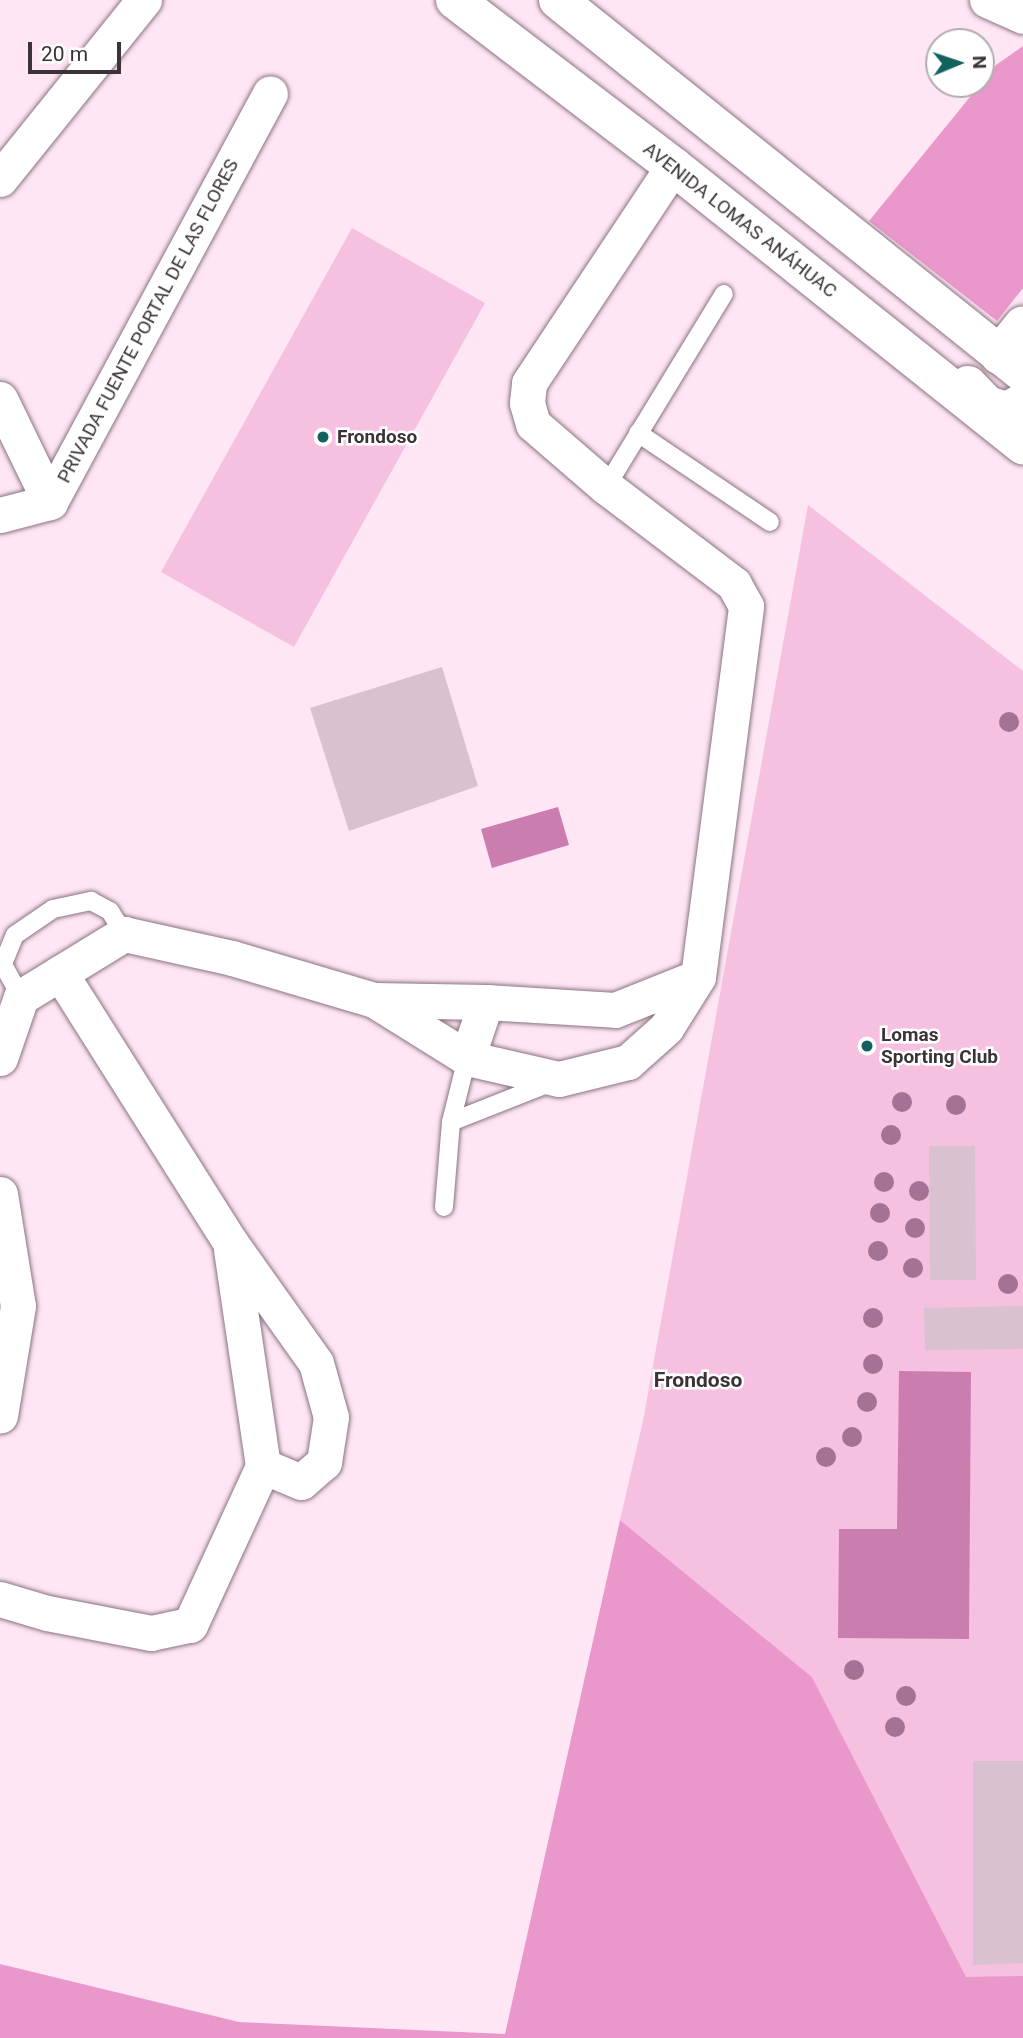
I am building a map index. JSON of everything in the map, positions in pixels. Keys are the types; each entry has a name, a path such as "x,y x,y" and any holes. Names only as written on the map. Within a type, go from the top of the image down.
{"main road":[{"name":"AVENIDA LOMAS ANÁHUAC","path":"455,0 673,166 1023,445"},
{"path":"558,0 1011,364 1023,325"},
{"path":"921,365 933,359 945,362 987,405 1007,411 1023,402"}],"street":[{"path":"0,180 144,0"},
{"path":"987,0 1023,16"},
{"name":"PRIVADA FUENTE PORTAL DE LAS FLORES","path":"0,515 50,502 270,94"},
{"path":"374,1000 467,1058 559,1080 628,1062 666,1028 698,977 746,606 734,584 606,487 534,425 527,403 529,383 673,166"},
{"path":"0,399 50,502"},
{"path":"0,1058 21,997 124,934 232,958 374,1000 486,1002 615,1010 698,977"},
{"path":"60,973 230,1242 316,1363 331,1417 324,1462 301,1482 263,1466"},
{"path":"467,1058 486,1002"},
{"path":"615,1010 628,1062"},
{"path":"0,1194 18,1306 0,1416"},
{"path":"0,1599 47,1613 152,1633 190,1625 263,1466 230,1242"}],"lane":[{"path":"606,487 724,294"},
{"path":"638,433 770,522"},
{"path":"21,997 3,964 15,935 54,909 91,901 110,911 124,934"},
{"path":"444,1207 451,1122 467,1058"},
{"path":"451,1122 559,1080"}],"shaded area":[{"path":"1023,46 1023,288 997,321 869,221 969,98 995,98 996,65"},
{"name":"Frondoso","path":"352,228 485,303 294,647 161,572"},
{"name":"Lomas Sporting Club","path":"808,505 1023,671 1023,1976 966,1978 812,1677 620,1520 643,1421"},
{"path":"558,807 569,845 492,868 481,829"},
{"path":"899,1371 971,1372 969,1639 838,1638 839,1529 897,1529"},
{"path":"620,1520 812,1677 966,1977 1023,1976 1023,2038 0,2038 0,1964 239,2022 505,2034"}],"building":[{"path":"442,667 478,786 349,831 310,708"},
{"path":"929,1146 975,1146 976,1280 930,1280"},
{"path":"1023,1306 1023,1349 925,1350 924,1308"},
{"path":"973,1761 1023,1761 1023,1963 973,1965"}],"place":[{"name":"Frondoso","path":"323,437"},
{"name":"Lomas Sporting Club","path":"867,1046"}],"district":[{"name":"Frondoso","path":"698,1380"}]}
